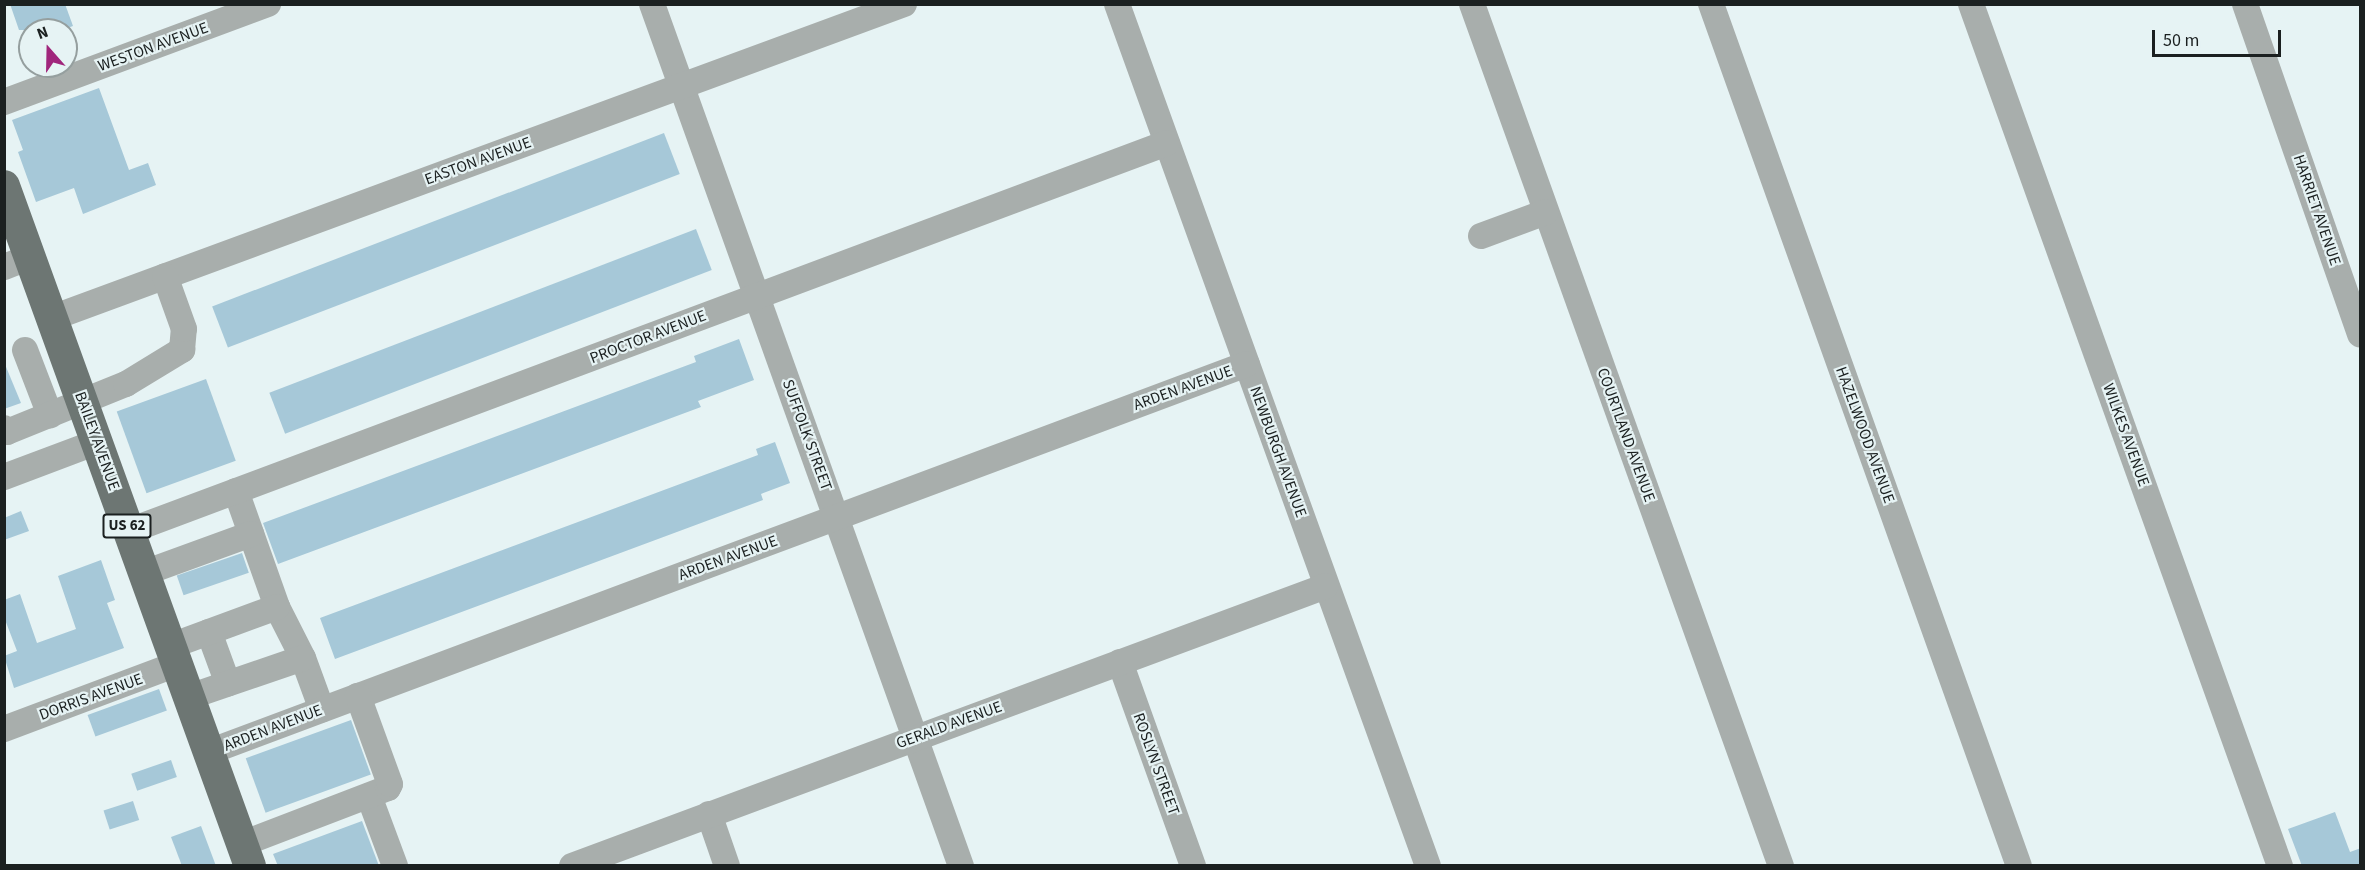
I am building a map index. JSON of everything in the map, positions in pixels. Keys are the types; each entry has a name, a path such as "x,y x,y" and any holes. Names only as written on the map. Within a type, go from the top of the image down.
{"main road":[{"name":"BAILEY AVENUE","path":"8,206 17,262 56,327 246,855"}],"street":[{"name":"WESTON AVENUE","path":"4,102 268,4"},
{"name":"SUFFOLK STREET","path":"652,4 961,866"},
{"name":"EASTON AVENUE","path":"15,353 56,327 165,276 904,4"},
{"name":"NEWBURGH AVENUE","path":"1117,4 1428,866"},
{"name":"COURTLAND AVENUE","path":"1472,4 1781,866"},
{"name":"HAZELWOOD AVENUE","path":"1711,4 2019,866"},
{"name":"WILKES AVENUE","path":"1971,4 2280,866"},
{"name":"HARRIET AVENUE","path":"2245,4 2361,335"},
{"name":"PROCTOR AVENUE","path":"129,531 1167,143"},
{"path":"1481,236 1546,212"},
{"path":"97,442 12,474 5,430 46,417 126,384 182,351 184,329 165,276"},
{"path":"15,353 46,417 57,457"},
{"name":"ARDEN AVENUE","path":"209,752 1247,364"},
{"path":"236,492 277,607 303,658 322,710"},
{"path":"144,573 251,534"},
{"name":"GERALD AVENUE","path":"572,866 1326,586"},
{"name":"DORRIS AVENUE","path":"4,729 174,655 209,632 277,607"},
{"path":"209,632 228,684"},
{"path":"189,697 303,658"},
{"name":"ROSLYN STREET","path":"1120,662 1193,866"},
{"path":"246,855 388,788 390,784 358,696"},
{"path":"369,796 395,866"},
{"path":"709,814 727,866"}],"building":[{"path":"10,4 65,4 70,18 18,18 18,27"},
{"path":"99,88 129,170 148,163 156,185 83,214 74,188 36,202 18,152 23,150 12,120"},
{"path":"664,133 680,174 228,348 212,306"},
{"path":"696,229 712,270 285,434 269,393"},
{"path":"739,339 754,380 698,401 701,407 278,564 263,523 696,362 694,356"},
{"path":"4,362 21,403 4,409"},
{"path":"206,379 236,461 146,493 117,411"},
{"path":"775,442 790,483 761,494 763,500 335,659 320,618 758,455 756,449"},
{"path":"21,511 29,531 4,540 4,518"},
{"path":"242,553 249,573 184,595 177,575"},
{"path":"101,560 115,600 107,603 124,648 14,688 4,656 17,651 4,617 4,600 20,594 37,643 76,629 58,576"},
{"path":"159,689 167,711 95,737 88,715"},
{"path":"351,720 371,775 266,813 246,758"},
{"path":"171,760 177,777 137,791 131,774"},
{"path":"133,801 139,820 110,830 104,811"},
{"path":"2335,812 2350,852 2361,848 2361,866 2302,866 2288,829"},
{"path":"362,821 379,866 278,866 273,854"},
{"path":"201,826 216,866 182,866 171,837"}]}
